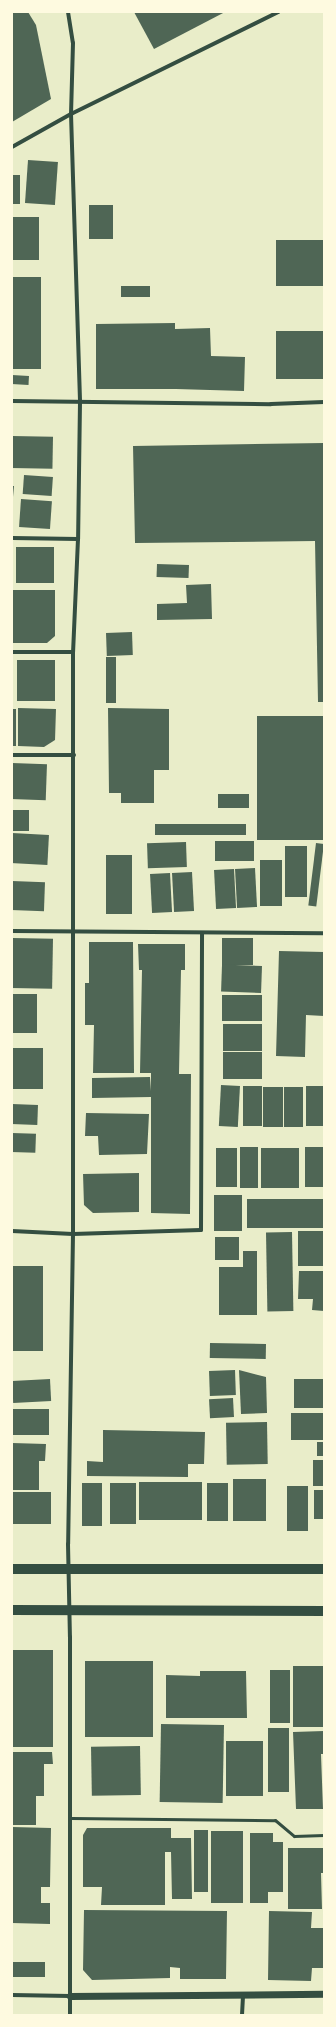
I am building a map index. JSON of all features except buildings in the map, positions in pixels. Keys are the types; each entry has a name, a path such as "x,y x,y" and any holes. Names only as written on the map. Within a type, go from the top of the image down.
{"main road":[{"path":"12,1569 324,1569"},
{"path":"12,1610 324,1611"}],"street":[{"path":"68,12 72,43 70,114 80,402 78,539 73,652 73,1234 69,1569 70,2015"},
{"path":"12,146 70,114 278,12"},
{"path":"12,401 270,404 324,402"},
{"path":"12,538 78,539"},
{"path":"12,652 73,652"},
{"path":"12,755 74,755"},
{"path":"12,931 324,933"},
{"path":"12,1231 73,1234 201,1230 202,933"},
{"path":"12,1996 324,1994"},
{"path":"242,2015 243,1995"}],"lane":[{"path":"70,1818 275,1820 294,1836 324,1836"}]}
